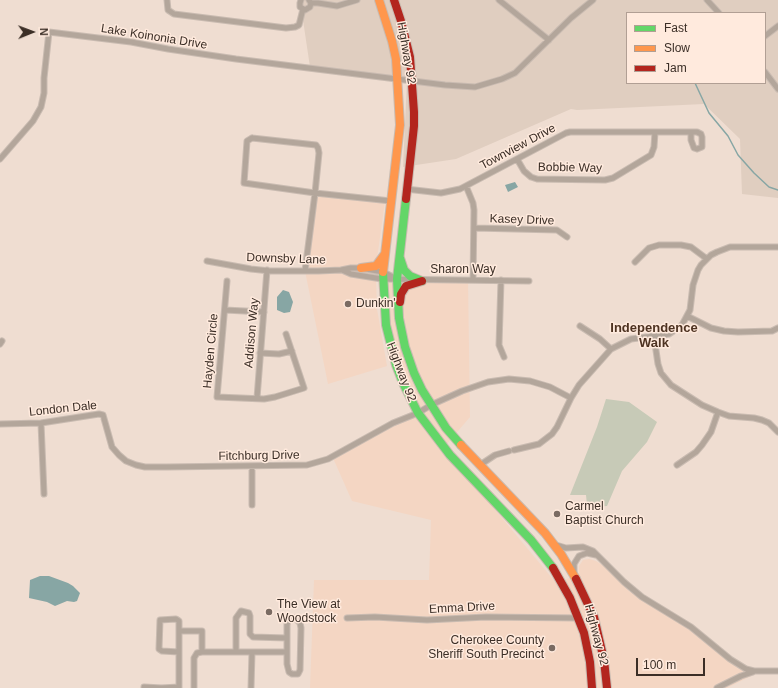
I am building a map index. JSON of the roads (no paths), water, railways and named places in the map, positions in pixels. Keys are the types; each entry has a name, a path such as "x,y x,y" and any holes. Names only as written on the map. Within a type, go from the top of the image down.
{"main road":[{"name":"Highway 92","path":"379,0 392,41 398,79 400,125 382,276 386,325 390,344 403,383 418,413 450,455 540,550 561,580 579,618 587,647 592,688"},
{"name":"Highway 92","path":"394,0 406,37 412,81 414,126 397,279 398,309 404,341 414,373 431,405 446,428 553,543 574,574 589,605 596,624 604,660 607,688"},
{"path":"361,268 376,266 384,254"},
{"path":"399,256 404,270 410,276 422,281"},
{"path":"398,309 401,294 406,286 422,281"}],"street":[{"path":"167,0 168,10 174,14 288,29 299,25 303,9 300,5 301,0"},
{"path":"303,9 309,9 310,2 337,6 357,0"},
{"path":"499,0 549,40"},
{"path":"398,79 463,87 475,87 502,79 515,72 593,0"},
{"path":"707,0 719,12"},
{"path":"766,35 778,26"},
{"name":"Lake Koinonia Drive","path":"0,160 34,121 41,107 44,93 44,78 49,32 131,42 231,58 398,79"},
{"path":"766,73 778,89"},
{"name":"Bobbie Way","path":"517,159 524,171 531,177 537,179 605,180 613,178 651,155 654,147 655,132"},
{"name":"Townview Drive","path":"406,189 441,193 450,192 466,186 566,133 691,132"},
{"path":"306,271 315,193 319,153 318,148 316,145 252,138 247,141 244,183 315,193 391,201"},
{"path":"466,186 473,203 473,280"},
{"name":"Kasey Drive","path":"474,228 557,230 568,237"},
{"path":"635,262 649,248 659,245 681,245 691,247 707,259"},
{"path":"480,465 495,455 539,444 552,434 579,385 611,349 631,339 663,336 682,325 690,310 696,276 701,265 707,259 717,252 730,247 778,247"},
{"name":"Downsby Lane","path":"207,261 231,266 267,270 306,271 361,268 382,276"},
{"name":"Addison Way","path":"257,398 267,270"},
{"name":"Downsby Lane","path":"341,270 351,274 382,276 397,279"},
{"name":"Sharon Way","path":"397,279 422,281 529,281"},
{"path":"501,280 499,345 504,357"},
{"name":"Hayden Circle","path":"227,281 217,398 275,397 304,388 286,334"},
{"path":"225,310 264,312"},
{"path":"687,316 711,328 724,331 772,331 778,328"},
{"path":"580,326 600,339 611,349"},
{"path":"654,337 658,364 665,378 671,384 702,405 729,416 762,420 769,423 778,432"},
{"path":"260,353 279,354 292,351"},
{"name":"Fitchburg Drive","path":"103,415 112,447 118,455 136,465 145,467 307,466 316,464 352,446 392,423 418,413 431,405 488,382 509,379 539,383 571,398"},
{"path":"677,465 696,452 702,445 711,432 718,412"},
{"name":"London Dale","path":"0,424 40,423 93,414 103,415"},
{"path":"40,423 44,494"},
{"path":"252,466 252,505"},
{"path":"553,543 561,547 589,549 601,558 624,582 642,597 691,627 736,663 746,669 754,671 778,670"},
{"path":"574,574 574,564 580,556 587,553 597,555 601,558"},
{"path":"236,652 236,618 241,612 249,613 250,634 253,637 287,638"},
{"name":"Emma Drive","path":"347,618 375,617 426,620 486,617 579,618"},
{"path":"144,687 179,687 180,631 179,621 176,618 160,620 159,649 162,651 179,652"},
{"path":"290,618 295,618 300,623 301,628 300,670 298,674 292,674 289,672 287,652 288,621 290,618"},
{"path":"180,631 202,631 202,652"},
{"path":"251,688 252,652"},
{"path":"194,688 194,658 197,653 287,652"},
{"path":"717,688 754,671"}],"water":[{"path":"515,182 518,187 508,192 505,185"},
{"path":"283,290 289,292 293,302 290,312 284,313 277,310 277,297"},
{"path":"40,576 49,576 73,586 80,593 77,601 67,601 55,606 47,602 29,598 30,580"}],"waterway":[{"path":"695,84 709,113 728,136 738,155 769,187 778,190"}],"place":[{"name":"Dunkin'","path":"348,304"},
{"name":"Carmel Baptist Church","path":"557,514"},
{"name":"The View at Woodstock","path":"269,612"},
{"name":"Cherokee County Sheriff South Precinct","path":"552,648"}],"district":[{"name":"Independence Walk","path":"654,336"}]}
